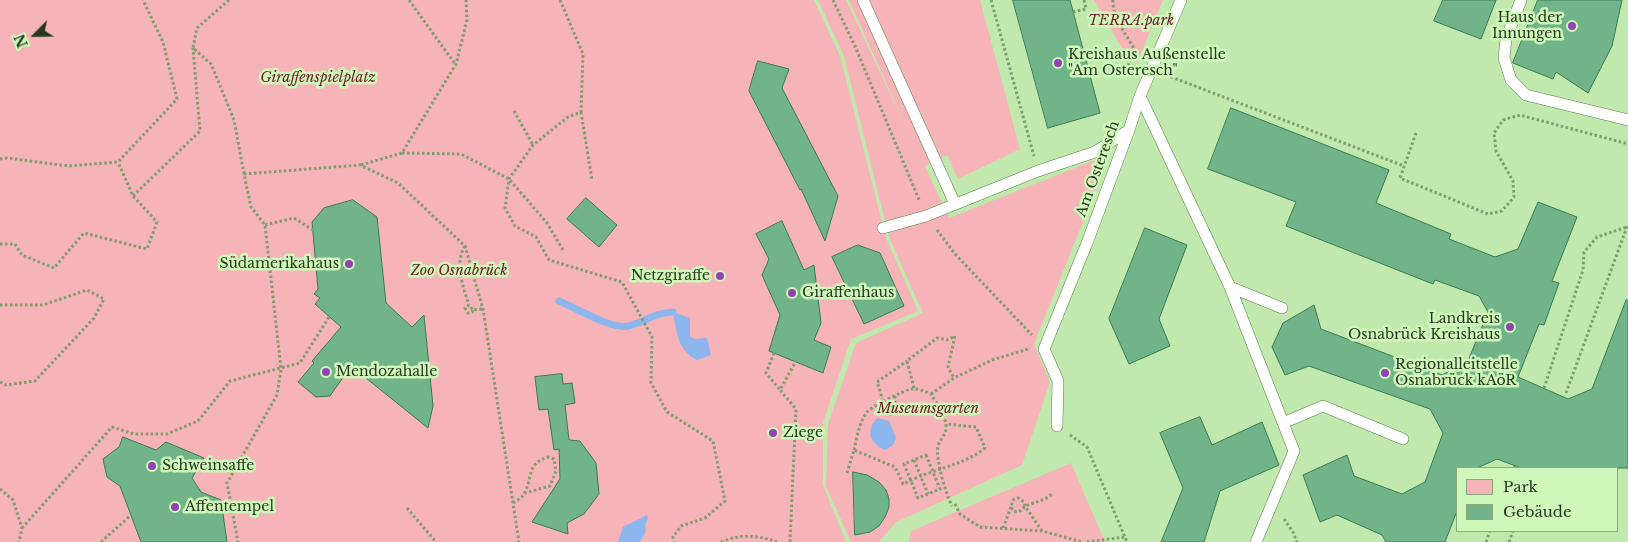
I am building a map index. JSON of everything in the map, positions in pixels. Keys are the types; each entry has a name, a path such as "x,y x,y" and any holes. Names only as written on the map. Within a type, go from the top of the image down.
{"lane":[{"path":"863,0 955,204"},
{"name":"Am Osteresch","path":"1040,348 1086,243 1140,96 1181,0"},
{"path":"1520,0 1506,39 1504,58 1511,80 1526,95 1628,120"},
{"path":"1140,96 1230,287 1294,451 1256,542"},
{"path":"883,228 926,216 1038,171 1094,152 1129,130"},
{"path":"1230,287 1282,308"},
{"path":"1040,348 1058,381 1057,426"},
{"path":"1283,423 1322,406 1403,439"}],"path":[{"path":"0,159 7,158 68,166 118,162 177,99 163,42 143,0"},
{"path":"133,196 200,131 193,48 197,28 229,0"},
{"path":"408,0 456,64"},
{"path":"402,153 456,64 467,20 466,0"},
{"path":"560,0 583,54 582,112 592,180"},
{"path":"991,0 1038,171"},
{"path":"1073,12 1086,9 1084,0"},
{"path":"1112,0 1116,18 1135,50 1125,72"},
{"path":"193,48 211,64 234,120 252,207 265,225 281,369 277,395 227,483 238,542"},
{"path":"1152,69 1404,166"},
{"path":"514,111 533,145"},
{"path":"582,112 568,117 533,145 509,179 505,208 514,226 536,237 549,260 622,282 652,336 651,383 667,412 713,441 725,501 705,518 681,526 673,536 674,542"},
{"path":"1416,133 1400,178 1488,214 1502,211 1514,197 1513,181 1496,151 1494,133 1503,120 1520,115 1628,144"},
{"path":"244,174 360,165 402,153 462,154 509,179 548,223 563,250"},
{"path":"0,244 15,244 22,255 54,268 84,233 147,249 157,222 133,196 118,162"},
{"path":"360,165 398,183 465,246 483,309 519,542"},
{"path":"265,225 294,218 313,230"},
{"path":"1544,388 1584,270 1584,252 1597,237 1627,225"},
{"path":"1566,393 1627,225"},
{"path":"465,246 460,255 464,289 469,305 465,308 470,313 473,310 483,309"},
{"path":"0,304 43,305 86,290 104,299 94,318 35,381 6,385 0,382"},
{"path":"19,542 22,528 112,427 134,434 167,434 198,421 230,381 300,363 329,317"},
{"path":"895,395 895,411 887,415 881,408 882,403 877,382 936,338 947,340 956,336 948,367 954,378"},
{"path":"931,394 954,378 992,360 1040,348"},
{"path":"774,353 766,373 796,409 790,542"},
{"path":"780,390 796,361"},
{"path":"907,361 914,388"},
{"path":"847,473 860,423 868,410 886,399 914,388 931,394 946,424 945,435 938,445 937,454 940,470 953,505 960,514 980,527 1042,531 1082,542"},
{"path":"854,450 895,467 902,484 953,466 977,455 985,448 976,427 946,424"},
{"path":"1057,426 1086,447 1128,542"},
{"path":"926,455 940,489 918,498 904,464 914,460 926,455"},
{"path":"513,503 525,493 550,486 556,471 554,459 548,457 536,464 529,477 525,493"},
{"path":"914,460 928,494"},
{"path":"0,489 13,500 22,528"},
{"path":"1011,507 1013,511 1018,512 1025,506 1052,494"},
{"path":"1003,528 1013,500 1018,498 1024,502 1042,531"},
{"path":"407,508 436,542"},
{"path":"101,542 131,515"},
{"path":"721,542 752,535 777,542"},
{"path":"1087,542 1125,537"}],"green space":[{"name":"Zoo Osnabrück","path":"0,0 814,0 840,56 886,238 918,311 851,339 823,423 823,485 846,542 0,542"},
{"name":"Museumsgarten","path":"818,0 846,0 905,125 849,0 980,0 1020,149 958,179 947,155 925,166 949,218 1110,154 1034,344 1050,382 1022,465 896,522 879,542 851,542 826,486 828,424 856,343 923,313 889,237 844,56"},
{"name":"TERRA.park","path":"1094,0 1163,0 1137,63 1127,57"},
{"path":"1071,463 1105,542 909,542 911,531"}],"water":[{"path":"673,312 690,318 690,336 694,339 707,338 711,355 697,360 686,351 679,340"},
{"path":"877,418 889,421 896,438 893,445 885,450 876,444 871,437 871,428"},
{"path":"647,515 646,531 640,542 618,542 623,527"}],"building":[{"name":"Kreishaus Außenstelle \"Am Osteresch\"","path":"1013,0 1070,0 1100,113 1048,128"},
{"path":"1443,0 1496,0 1481,39 1434,21"},
{"name":"Haus der Innungen","path":"1538,0 1622,0 1612,46 1588,93 1556,72 1553,79 1513,63"},
{"path":"758,61 789,69 782,88 838,196 825,241 801,189 749,91"},
{"name":"Landkreis Osnabrück Kreishaus","path":"1231,108 1389,170 1376,203 1451,234 1449,239 1495,257 1518,249 1538,202 1577,217 1552,281 1559,283 1544,325 1539,324 1518,377 1568,399 1592,389 1626,300 1628,300 1628,468 1518,467 1497,459 1479,467 1456,467 1456,514 1445,542 1386,542 1382,535 1337,515 1320,522 1303,475 1347,455 1354,476 1402,494 1425,482 1443,433 1430,409 1309,366 1285,375 1272,347 1283,323 1314,305 1321,329 1442,375 1468,361 1488,312 1479,296 1435,280 1433,284 1286,226 1296,202 1208,169"},
{"path":"586,198 617,225 599,247 567,219"},
{"path":"353,200 377,217 386,303 412,327 424,315 433,406 428,428 351,366 330,396 316,397 298,382 314,363 312,361 341,327 315,304 320,298 314,294 318,289 312,222 324,208"},
{"name":"Giraffenhaus","path":"782,221 804,270 814,265 821,323 814,340 831,347 823,373 769,351 780,315 762,275 769,259 756,234"},
{"path":"1145,228 1187,245 1159,319 1170,346 1129,364 1109,319"},
{"path":"858,245 880,253 904,306 864,324 832,257"},
{"path":"562,374 563,384 572,383 575,403 565,405 569,440 580,441 596,463 599,494 584,514 567,523 568,534 532,522 560,479 559,449 554,450 548,409 539,410 535,377"},
{"path":"1200,417 1212,445 1262,422 1279,465 1220,491 1204,542 1161,542 1183,488 1160,433"},
{"name":"Affentempel","path":"123,437 156,450 166,442 204,458 192,478 201,492 221,500 227,542 141,542 120,486 107,477 103,459 119,447"},
{"path":"853,472 867,475 879,482 886,490 889,499 889,507 879,526 870,532 855,535"}],"waterway":[{"path":"559,301 604,322 622,326 629,326 660,314 673,312"}],"place":[{"name":"Haus der Innungen","path":"1572,26"},
{"name":"Kreishaus Außenstelle \"Am Osteresch\"","path":"1058,63"},
{"name":"Südamerikahaus","path":"349,264"},
{"name":"Netzgiraffe","path":"720,276"},
{"name":"Giraffenhaus","path":"792,293"},
{"name":"Landkreis Osnabrück Kreishaus","path":"1510,327"},
{"name":"Mendozahalle","path":"326,372"},
{"name":"Regionalleitstelle Osnabrück kAöR","path":"1385,373"},
{"name":"Ziege","path":"773,433"},
{"name":"Schweinsaffe","path":"152,466"},
{"name":"Affentempel","path":"175,507"}],"park label":[{"name":"Giraffenspielplatz","path":"318,78"}]}
